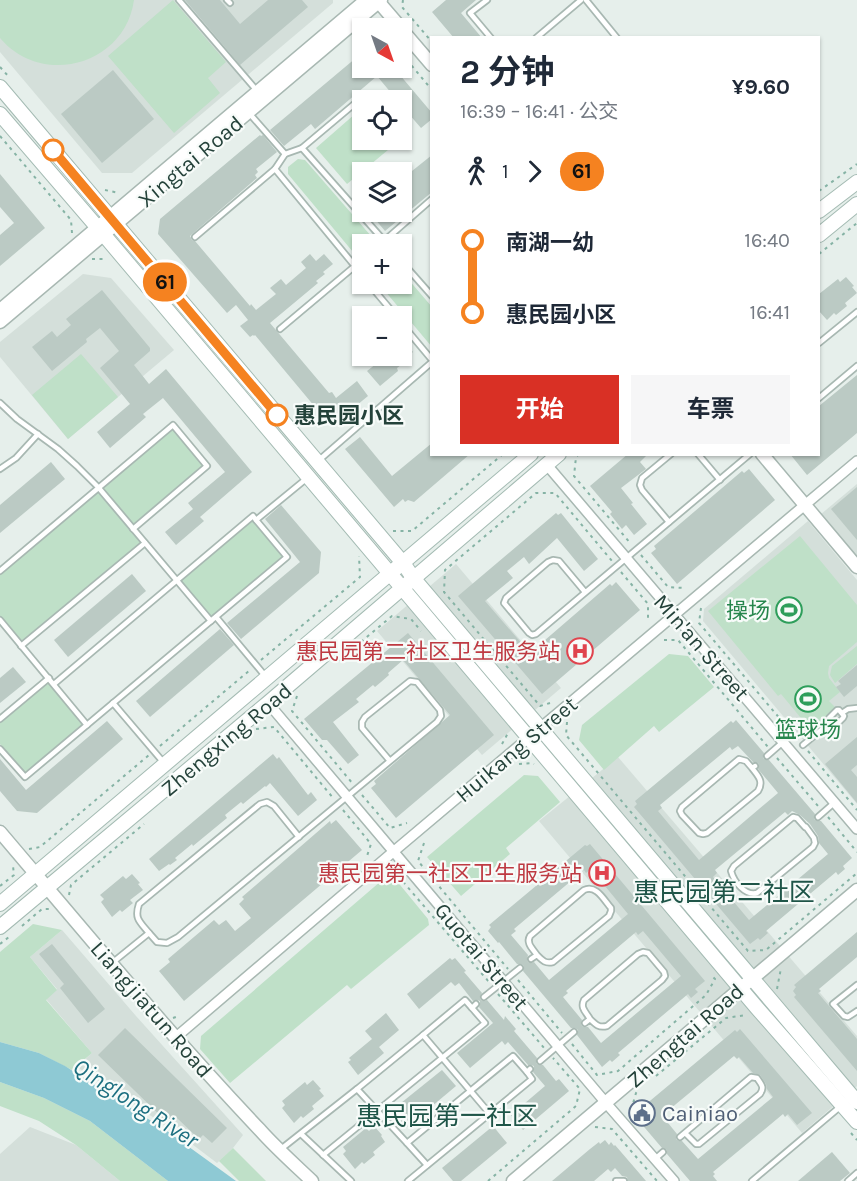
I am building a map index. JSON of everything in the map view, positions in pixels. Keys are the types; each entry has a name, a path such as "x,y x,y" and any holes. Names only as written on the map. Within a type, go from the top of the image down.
{"main road":[{"path":"0,87 403,563 535,733 740,988 852,1099"},
{"path":"0,114 402,589 535,733 752,978 852,1099 857,1122"},
{"path":"820,210 857,182"},
{"path":"820,235 855,210"},
{"name":"Zhengxing Road","path":"0,904 529,456"},
{"name":"Zhengxing Road","path":"0,927 268,703 557,456"}],"street":[{"name":"Xingtai Road","path":"0,310 113,220 366,0"},
{"name":"Xingtai Road","path":"113,220 248,112 379,1"},
{"path":"379,1 393,18"},
{"path":"412,41 430,63"},
{"name":"Xingtai Road","path":"0,322 100,231"},
{"path":"764,456 857,567"},
{"name":"Huikang Street","path":"175,1038 857,461"},
{"name":"Min'an Street","path":"547,465 857,830"},
{"name":"Guotai Street","path":"268,703 674,1181"},
{"name":"Liangjiatun Road","path":"0,832 175,1038 261,1131 312,1181"},
{"name":"Zhengtai Road","path":"513,1181 857,890"}],"lane":[{"path":"179,0 258,92"},
{"path":"487,0 471,14 489,36"},
{"path":"538,36 581,0"},
{"path":"586,0 615,36"},
{"path":"195,237 275,169 285,154 302,147 352,106"},
{"path":"248,112 285,154"},
{"path":"302,147 378,234"},
{"path":"275,169 352,262"},
{"path":"395,234 430,201"},
{"path":"280,329 352,269"},
{"path":"412,273 430,294"},
{"path":"377,294 388,306"},
{"path":"820,342 857,312"},
{"path":"412,336 430,359"},
{"path":"317,462 430,363"},
{"path":"820,397 857,366"},
{"path":"0,404 78,466 211,621"},
{"path":"0,571 173,425 207,466 132,529"},
{"path":"0,469 16,458 38,434"},
{"path":"669,456 642,478 640,485 669,522"},
{"path":"700,456 720,480"},
{"path":"585,592 559,561 553,560 506,598 504,603 529,633 536,634 748,456"},
{"path":"256,520 308,477"},
{"path":"0,749 25,777 287,557 253,516 54,684"},
{"path":"21,646 145,543"},
{"path":"216,616 268,678"},
{"path":"0,620 87,725"},
{"path":"0,719 49,678"},
{"path":"299,837 274,806 267,802 260,804 139,904 137,918 157,942 167,943 178,937 339,804 437,722 441,716 440,710 413,680 365,717 362,722 362,728 390,761"},
{"path":"113,703 165,765"},
{"path":"803,745 831,722 837,724 844,716 842,713 848,709 857,708"},
{"path":"767,756 783,742"},
{"path":"739,759 753,767 761,782 758,791 707,833 699,834 682,815 682,807 739,759"},
{"path":"818,817 834,803"},
{"path":"793,817 805,827 814,838 813,847 757,893 747,892 732,875 731,871 734,866 793,817"},
{"path":"589,887 594,888 610,908 609,916 553,962 543,962 537,955 529,944 530,936 584,890 589,887"},
{"path":"111,964 149,933"},
{"path":"648,953 664,972 665,976 662,980 607,1026 596,1026 590,1019 582,1008 584,1000 638,954 648,953"},
{"path":"531,959 537,955"},
{"path":"484,997 520,968"},
{"path":"857,985 833,1004 844,1016 848,1017 857,1011"},
{"path":"280,1150 465,1000 474,1006 485,1023 323,1155"},
{"path":"585,1023 590,1019"},
{"path":"540,1060 574,1032"},
{"path":"423,1035 490,1114"},
{"path":"407,1143 513,1056 528,1070 532,1078 408,1181"},
{"path":"680,1137 751,1077 756,1078 762,1085 763,1090 760,1094 699,1144 696,1144 685,1133"},
{"path":"357,1089 427,1165"},
{"path":"752,1181 852,1099"},
{"path":"301,1134 351,1181"},
{"path":"655,1159 663,1152"},
{"path":"848,1181 857,1173"},
{"path":"616,1181 624,1181"}],"path":[{"path":"403,0 402,7 430,40"},
{"path":"412,66 430,88"},
{"path":"0,67 15,84"},
{"path":"0,136 71,220 72,237"},
{"path":"820,190 857,164"},
{"path":"105,191 120,194"},
{"path":"820,253 857,223"},
{"path":"90,259 107,258"},
{"path":"391,531 412,531 501,456"},
{"path":"577,456 574,476 668,587 684,588"},
{"path":"550,703 540,706 444,592 445,570 536,493 555,493 648,604 648,620"},
{"path":"27,849 40,848 360,577 360,557"},
{"path":"700,608 699,622 857,810"},
{"path":"332,666 392,616 411,619"},
{"path":"664,640 678,640 857,852"},
{"path":"297,695 292,711 390,828 407,823"},
{"path":"567,722 566,735 748,951 765,950 857,873"},
{"path":"256,729 274,727 371,844 367,856"},
{"path":"502,744 508,733"},
{"path":"519,764 532,763"},
{"path":"68,899 71,885 151,818"},
{"path":"424,843 418,861 597,1075 618,1071 706,996 715,979"},
{"path":"0,886 14,875 13,861"},
{"path":"383,876 399,877 579,1089 576,1106 488,1181"},
{"path":"777,992 781,968"},
{"path":"654,1078 726,1018 749,1015"},
{"path":"630,1114 636,1093 645,1086"},
{"path":"595,1127 612,1129 657,1181"}],"shaded area":[{"path":"0,0 333,0 333,3 132,173 102,173 0,52"},
{"path":"83,274 111,278 174,350 68,439 0,357 0,342"},
{"path":"857,484 857,557 820,515"},
{"path":"808,521 857,580 857,804 703,621 704,609"},
{"path":"456,564 561,688 482,755 377,631"},
{"path":"618,757 857,1036 857,1086 802,1133 539,821"},
{"path":"62,930 243,1135 217,1163 180,1135 77,1067 92,1053 46,999 57,989 30,957"},
{"path":"30,1127 76,1145 120,1181 0,1181 0,1154"}],"green space":[{"path":"0,0 134,0 127,22 115,40 99,54 79,62 58,65 37,62 17,53 0,38"},
{"path":"173,0 226,62 208,78 220,93 174,133 108,56"},
{"path":"352,117 352,150 388,150 374,162 352,162 352,180 347,184 316,148"},
{"path":"298,159 305,160 352,214 352,222 359,222 369,234 352,234 352,251 288,174 288,167"},
{"path":"412,284 430,305 430,345 412,323 412,306 398,306 387,294 412,294"},
{"path":"81,354 118,397 68,439 32,395"},
{"path":"173,429 204,466 133,526 102,488"},
{"path":"97,491 141,543 22,643 0,617 0,573"},
{"path":"253,519 285,556 212,617 180,580"},
{"name":"操场","path":"800,536 857,605 857,642 829,666 829,678 840,692 829,701 836,708 810,729 781,694 778,696 708,611"},
{"path":"857,646 857,664 835,683 830,675 832,666"},
{"path":"669,654 688,656 714,687 659,732 654,726 604,770 579,740 582,725"},
{"path":"48,682 84,725 26,775 0,744 0,723"},
{"path":"524,775 538,776 560,802 506,848 510,854 461,896 427,857"},
{"path":"396,880 428,919 429,925 351,989 347,985 230,1083 200,1049 201,1036 381,881"},
{"path":"33,924 62,930 30,957 57,990 46,1000 92,1053 72,1070 39,1053 0,1042 0,952"},
{"path":"0,1082 44,1098 90,1121 168,1181 120,1181 76,1145 39,1121 0,1106"},
{"path":"233,1148 266,1181 239,1181 219,1161"}],"water":[{"path":"0,1042 39,1053 65,1066 167,1131 236,1181 168,1181 90,1121 44,1098 0,1082"}],"building":[{"path":"185,0 220,0 240,24 268,0 302,0 308,7 240,65"},
{"path":"446,0 476,0 461,13 480,36 452,36 432,12"},
{"path":"352,61 352,78 375,78 361,90 352,90 352,97 315,129 311,124 284,146 270,130"},
{"path":"113,70 154,119 102,163 61,114"},
{"path":"379,78 402,78 430,111 430,121 421,128 412,118 412,90 389,90"},
{"path":"260,135 263,135 277,152 256,169 257,178 190,236 250,306 251,304 256,310 276,294 270,288 281,279 286,285 306,268 301,262 310,254 316,261 324,254 333,264 323,272 325,274 316,281 318,283 270,323 329,393 332,392 336,398 357,381 368,396 330,425 255,335 250,337 240,326 248,320 236,305 227,313 158,234 160,219"},
{"path":"430,157 430,194 412,209 412,171"},
{"path":"0,174 45,228 0,266 0,235 14,223 0,207"},
{"path":"377,222 396,222 385,231"},
{"path":"846,277 857,293 845,303 847,306 827,320 820,312 820,293 838,279 840,282"},
{"path":"102,290 150,348 150,351 134,365 149,384 166,369 252,472 200,517 204,521 176,545 165,532 193,509 188,503 225,472 163,398 143,414 146,417 110,448 97,432 130,404 100,368 119,351 100,328 52,371 32,347 52,331 57,337 71,325 66,319"},
{"path":"373,366 400,366 397,368 398,371 380,386 367,371"},
{"path":"857,375 857,433 807,475 792,456 820,456 820,405"},
{"path":"360,437 392,476 430,445 430,456 468,456 414,502 408,500 405,502 403,499 394,507 345,449"},
{"path":"626,456 646,456 640,462 646,469 621,488 647,524 634,535 626,525 622,529 610,514 612,512 590,486"},
{"path":"51,462 65,479 0,533 0,505"},
{"path":"749,469 775,500 677,584 651,553 656,549 654,546 742,471 744,473"},
{"path":"857,487 857,540 831,509"},
{"path":"281,505 321,552 319,573 241,639 227,623 300,562 265,519"},
{"path":"556,513 558,515 561,513 598,559 584,571 557,538 529,564 524,557 507,571 513,578 485,601 530,653 610,584 612,586 616,582 640,610 542,694 458,596"},
{"path":"132,574 146,591 68,657 54,640"},
{"path":"220,629 234,645 150,717 136,701"},
{"path":"408,633 494,735 396,818 371,788 376,784 374,781 450,715 403,660 375,687 373,685 356,699 359,702 333,722 359,755 348,764 327,740 322,740 304,719"},
{"path":"857,665 857,686 844,697 836,687 841,684 838,681"},
{"path":"13,667 26,682 0,703 0,678"},
{"path":"736,720 764,753 763,758 769,760 815,814 814,819 821,821 852,858 843,866 845,869 838,875 836,872 766,931 768,933 760,940 758,938 750,944 634,807 637,804 635,801 731,721 733,723","holes":["738,746 753,762 758,763 758,769 778,793 699,860 658,811 662,808 660,805 730,747 732,750","792,811 810,824 818,836 819,843 828,854 749,920 713,877 717,873 715,870 785,812 788,815"]},
{"path":"107,721 123,739 37,813 17,811 0,791 0,759 26,790"},
{"path":"857,737 857,765 851,770 857,777 857,803 825,764"},
{"path":"273,754 277,759 279,757 308,795 311,792 317,800 298,816 270,783 243,804 241,802 225,815 227,818 175,858 177,860 159,871 149,859"},
{"path":"336,820 362,850 184,1001 159,971 170,962 168,959 214,920 219,925 226,920 235,931 251,918 239,904 244,899 242,897 330,821 331,824"},
{"path":"590,844 705,981 695,989 698,992 691,998 688,994 618,1053 620,1055 612,1062 610,1060 602,1067 577,1035 578,1030 571,1028 523,971 523,965 517,964 488,931 491,927 489,925 585,845","holes":["591,869 628,914 549,980 534,962 528,962 528,955 511,935 516,931 514,929 584,870 586,873","643,931 681,976 601,1043 588,1027 582,1026 582,1020 563,997 568,993 566,991 636,932 638,935"]},
{"path":"132,874 143,890 130,900 133,903 112,917 101,902 104,899 100,895 123,876 126,879"},
{"path":"857,932 857,957 819,989 821,991 818,993 857,1039 857,1071 794,997 796,995 793,991 796,987 794,985"},
{"path":"52,944 105,1009 88,1023 60,988 64,984 39,954"},
{"path":"450,958 452,960 455,958 466,971 464,972 482,993 481,1000 487,1000 504,1020 505,1016 516,1029 514,1031 537,1058 537,1064 543,1065 556,1081 559,1079 569,1091 523,1130 511,1115 545,1086 533,1072 534,1066 528,1065 508,1042 505,1045 502,1041 470,1068 457,1053 493,1023 479,1007 480,1001 473,1001 459,983 455,986 451,982 419,1009 407,994"},
{"path":"386,1013 399,1030 379,1047 384,1053 358,1075 348,1062 351,1060 349,1058 372,1039 365,1031"},
{"path":"125,1028 227,1128 212,1143 203,1135 199,1139 177,1118 170,1125 98,1055"},
{"path":"740,1029 812,1113 797,1125 788,1114 785,1117 783,1114 713,1172 717,1181 690,1181 667,1154 667,1150 662,1148 639,1121 641,1120 638,1116 641,1113 639,1110 735,1030 737,1032","holes":["734,1056 737,1059 739,1057 753,1073 760,1075 773,1097 698,1159 682,1141 676,1139 677,1134 664,1118 666,1116 664,1114"]},
{"path":"442,1070 456,1086 406,1128 391,1111"},
{"path":"313,1080 324,1096 312,1106 314,1109 294,1123 282,1108 285,1105 282,1101 305,1082 307,1085"},
{"path":"374,1126 385,1142 373,1152 375,1155 355,1169 343,1154 346,1151 343,1147 366,1128 369,1131"},
{"path":"493,1126 507,1143 461,1181 453,1181 442,1168"},
{"path":"605,1140 609,1145 611,1142 615,1145 646,1181 628,1181 627,1177 622,1176 615,1168 611,1172 608,1169 594,1181 552,1181 599,1142 600,1144"},
{"path":"832,1152 850,1173 840,1181 798,1181"}],"bus line":[{"name":"61","path":"53,150 277,415"}],"place":[{"name":"惠民园小区","path":"277,415"},
{"name":"操场","path":"789,610"},
{"name":"惠民园第二社区卫生服务站","path":"580,651"},
{"name":"篮球场","path":"808,699"},
{"name":"惠民园第一社区卫生服务站","path":"602,873"},
{"name":"Cainiao","path":"642,1113"}],"district":[{"name":"惠民园第二社区","path":"724,892"},
{"name":"惠民园第一社区","path":"447,1116"}],"water label":[{"name":"Qinglong River","path":"136,1103"}]}
